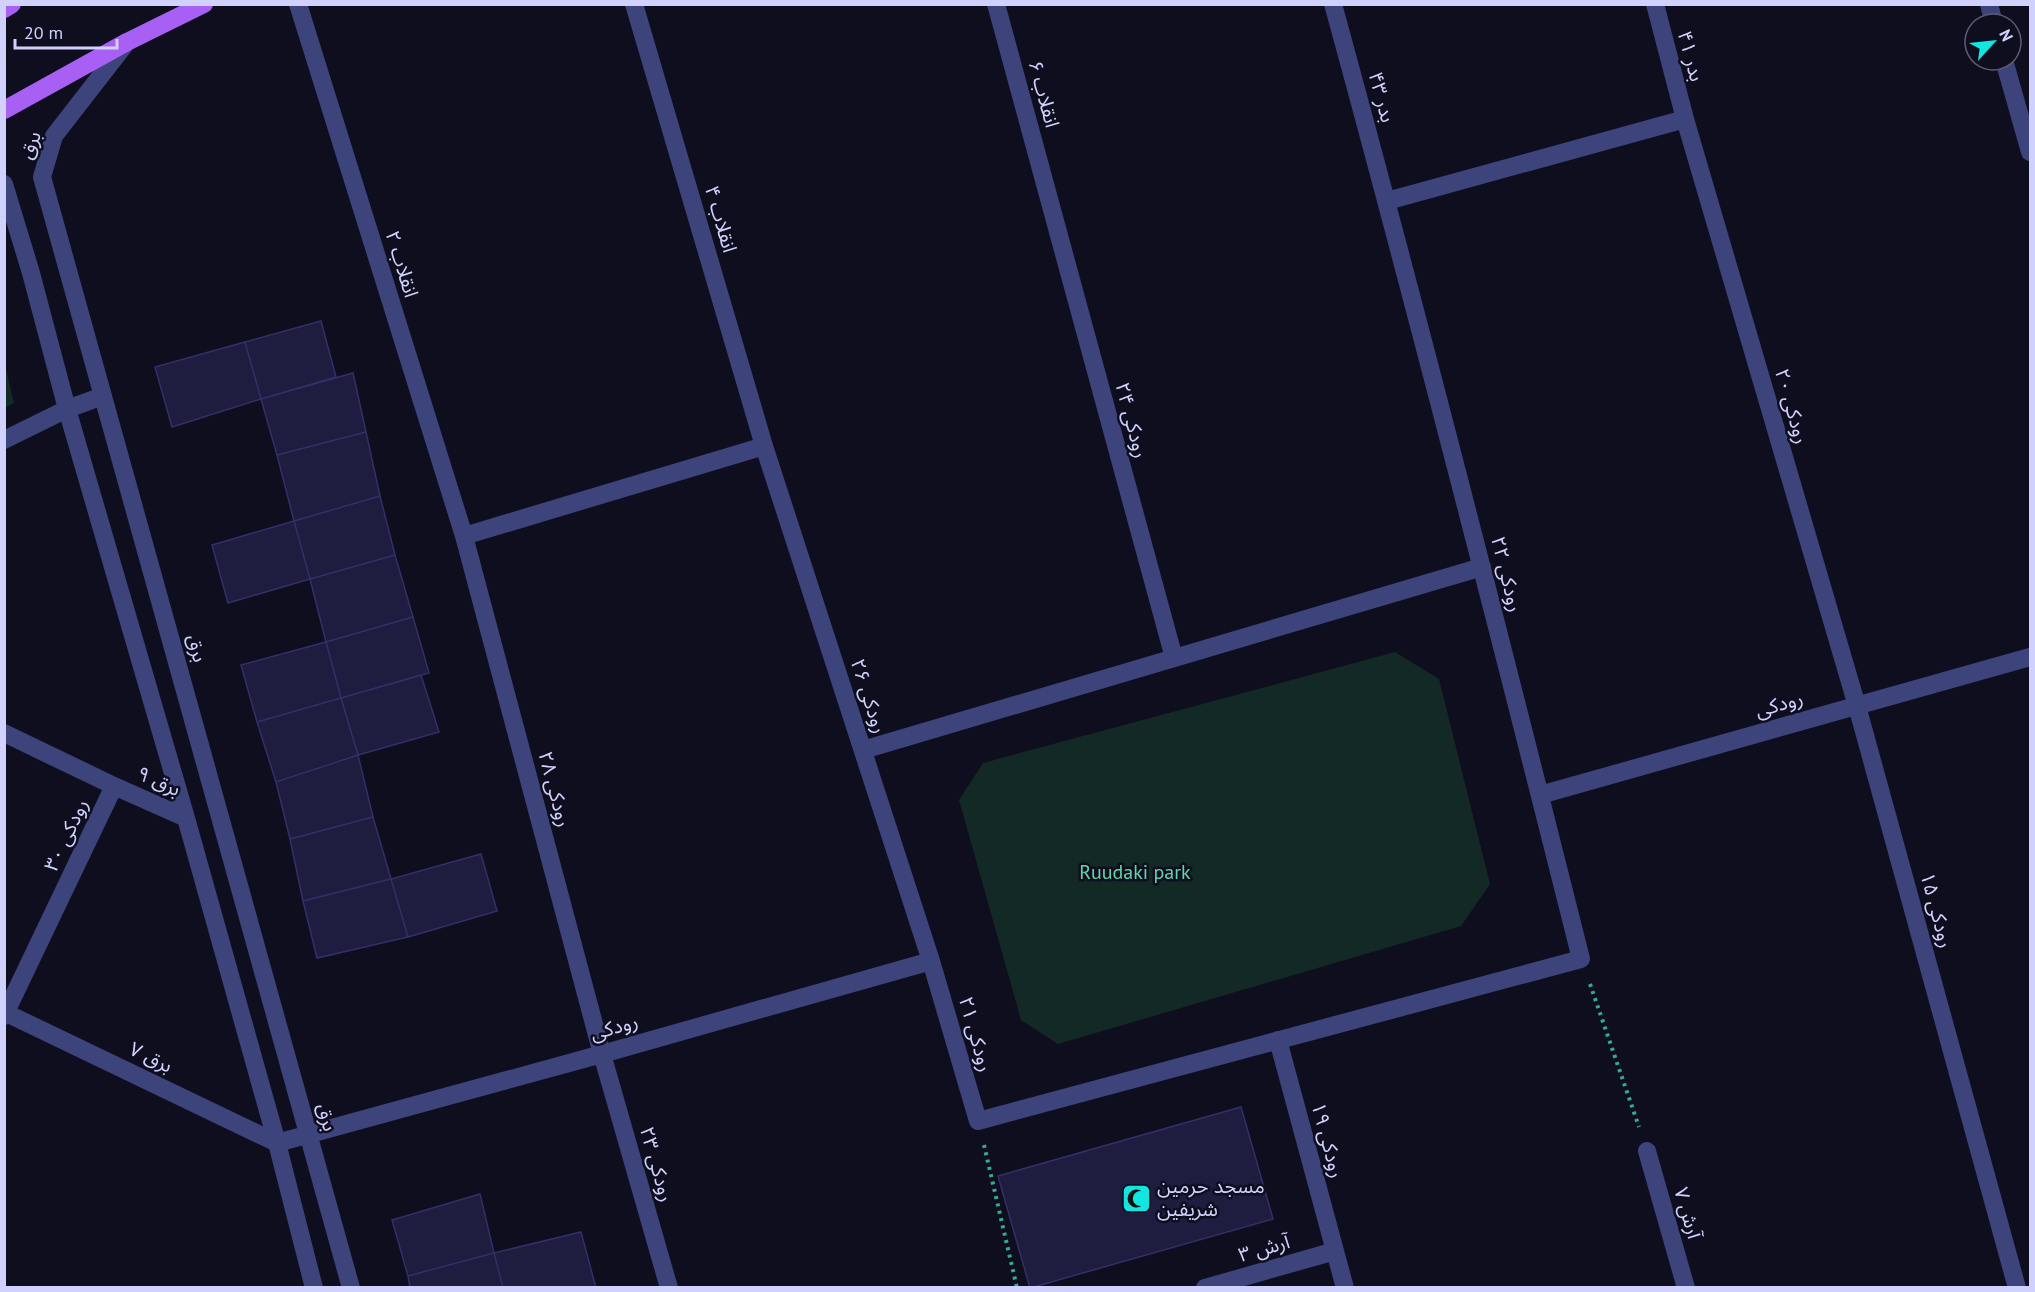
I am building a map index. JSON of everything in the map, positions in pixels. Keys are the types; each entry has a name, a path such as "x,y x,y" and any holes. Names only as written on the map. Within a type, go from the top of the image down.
{"main road":[{"path":"4,9 12,4"},
{"path":"4,110 127,42 204,4"}],"street":[{"name":"انقلاب ۲","path":"298,4 464,537"},
{"name":"انقلاب ۴","path":"634,4 764,446"},
{"name":"انقلاب ۶","path":"996,4 1048,195"},
{"name":"بدر ۴۳","path":"1333,4 1387,201"},
{"name":"بدر ۴۱","path":"1655,4 1684,119"},
{"name":"برق","path":"127,42 54,136 42,177 351,1287"},
{"path":"2008,72 2031,152"},
{"path":"1387,201 1684,119"},
{"name":"رودکی ۲۰","path":"1684,119 1857,706"},
{"path":"4,184 31,273 66,409 186,818 315,1287"},
{"name":"رودکی ۲۴","path":"1048,195 1174,658"},
{"name":"رودکی ۲۲","path":"1387,201 1581,959"},
{"path":"4,440 66,409 103,396"},
{"path":"464,537 764,446"},
{"name":"رودکی ۲۶","path":"764,446 932,961"},
{"name":"رودکی ۲۸","path":"464,537 602,1054"},
{"path":"863,750 1482,567"},
{"name":"رودکی","path":"1540,795 2031,657"},
{"name":"رودکی ۱۵","path":"1857,706 2017,1287"},
{"name":"رودکی ۳۰","path":"4,733 114,786 5,1013"},
{"name":"برق ۹","path":"114,786 186,818"},
{"path":"978,1121 1581,959"},
{"name":"رودکی","path":"277,1143 932,961"},
{"name":"رودکی ۲۱","path":"932,961 978,1121"},
{"name":"برق ۷","path":"5,1013 277,1143"},
{"name":"رودکی ۱۹","path":"1278,1041 1345,1287"},
{"name":"رودکی ۲۳","path":"602,1054 669,1287"},
{"name":"آرش ۷","path":"1647,1151 1686,1287"},
{"name":"آرش ۳","path":"1205,1287 1335,1251"}],"path":[{"path":"1581,959 1647,1151"},
{"path":"978,1121 1017,1287"}],"green space":[{"path":"5,365 14,403 4,408"},
{"name":"Ruudaki park","path":"1395,652 1439,679 1490,884 1461,926 1058,1044 1021,1020 959,800 983,763"}],"building":[{"path":"321,321 336,377 261,399 245,342"},
{"path":"245,342 261,399 172,427 155,367"},
{"path":"353,373 366,432 277,455 261,399"},
{"path":"366,432 380,496 294,521 277,455"},
{"path":"380,496 395,555 310,579 294,521"},
{"path":"294,521 310,579 228,603 212,545"},
{"path":"395,555 413,617 326,642 310,579"},
{"path":"413,617 429,673 341,698 326,642"},
{"path":"326,642 341,698 257,722 241,665"},
{"path":"421,675 439,732 358,755 341,698"},
{"path":"341,698 358,755 276,782 257,722"},
{"path":"358,755 373,817 290,839 276,782"},
{"path":"373,817 391,879 303,901 290,839"},
{"path":"481,854 497,911 408,937 391,879"},
{"path":"391,879 408,937 317,958 303,901"},
{"name":"مسجد حرمین شریفین","path":"1241,1107 1273,1219 1030,1288 998,1176"},
{"path":"480,1194 494,1253 408,1276 392,1220"},
{"path":"581,1232 596,1288 503,1288 494,1253"},
{"path":"494,1253 503,1288 410,1288 408,1276"}],"place":[{"name":"مسجد حرمین شریفین","path":"1136,1198"}]}
